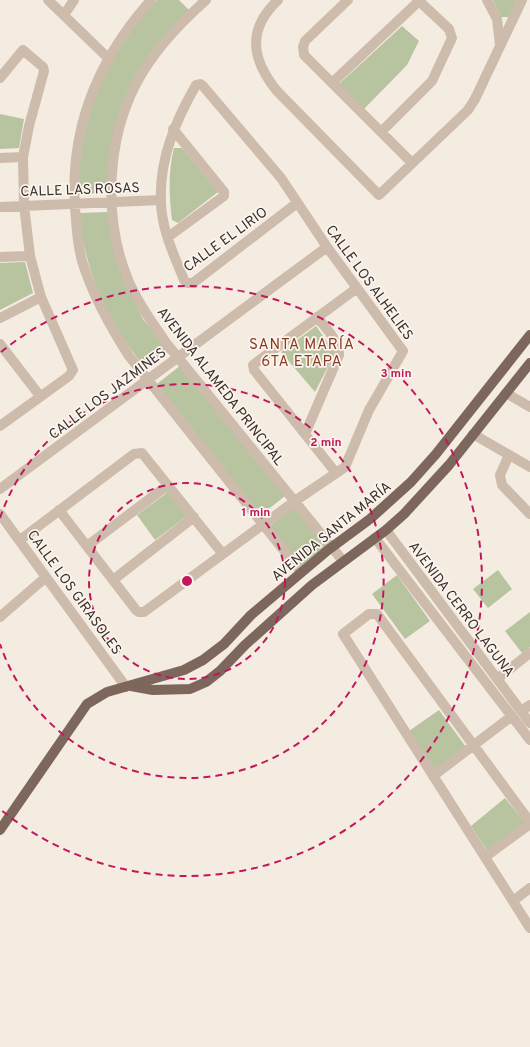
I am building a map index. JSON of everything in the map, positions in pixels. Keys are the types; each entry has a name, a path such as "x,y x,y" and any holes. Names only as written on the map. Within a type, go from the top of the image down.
{"main road":[{"name":"AVENIDA SANTA MARÍA","path":"0,830 87,704 107,692 184,670 214,653 251,615 332,547 370,519 411,482 436,454 530,334"},
{"name":"AVENIDA SANTA MARÍA","path":"128,687 153,690 180,690 194,687 206,682 224,668 245,645 307,590 343,561 386,530 419,498 449,466 530,363"}],"street":[{"path":"48,0 108,58"},
{"path":"64,15 74,0"},
{"path":"151,0 115,46 97,78 79,135 74,177 77,232 83,266 96,299 110,327 129,356 302,572"},
{"path":"278,0 264,17 258,30 256,45 257,61 264,76 379,195 468,110 476,99 522,0"},
{"path":"348,0 309,36 303,47 304,55 412,163"},
{"path":"487,0 497,19 500,47"},
{"path":"332,83 419,1 449,29 452,38 432,81 381,132"},
{"name":"AVENIDA ALAMEDA PRINCIPAL","path":"200,2 160,48 136,84 117,136 113,160 112,202 113,218 119,250 129,282 147,316 178,357 343,561"},
{"path":"0,78 23,50 43,67 44,71 29,126 23,157 24,206 30,256 41,297 74,370 0,426"},
{"name":"CALLE EL LIRIO","path":"200,84 196,85 173,129 165,162 160,200 168,237 184,280 187,283 193,283 297,203"},
{"name":"CALLE LOS ALHELIES","path":"113,580 136,610 144,612 222,553 345,467 369,410 403,351 327,247 281,178 200,84"},
{"path":"168,237 224,196 224,192 173,129"},
{"path":"0,158 23,157"},
{"name":"CALLE LAS ROSAS","path":"0,207 160,200"},
{"name":"CALLE LOS JAZMINES","path":"0,489 327,247"},
{"path":"0,257 30,256"},
{"path":"336,473 254,370 254,365 357,288"},
{"path":"0,318 41,297"},
{"path":"305,434 339,355 340,349 317,317"},
{"path":"0,344 40,396"},
{"path":"506,393 530,407"},
{"path":"474,434 530,467"},
{"path":"20,540 138,452 142,453 222,553"},
{"path":"509,455 500,475 502,485 530,514"},
{"path":"87,546 168,485"},
{"path":"59,510 113,580 194,517"},
{"name":"CALLE LOS GIRASOLES","path":"0,514 128,687"},
{"name":"AVENIDA CERRO LAGUNA","path":"386,530 497,678 517,714 530,723"},
{"path":"375,538 517,714 530,740"},
{"path":"0,617 46,577"},
{"path":"485,858 530,823 378,614 369,614 343,634 485,858 530,928"},
{"path":"497,678 530,653"},
{"path":"433,776 530,704"},
{"path":"513,901 530,888"}],"green space":[{"path":"157,0 179,0 189,10 130,89 107,193 78,194 78,176 83,140 98,88 118,50 150,7"},
{"path":"493,0 517,0 509,17 501,17"},
{"path":"402,26 419,41 407,65 364,109 339,84"},
{"path":"0,114 24,119 19,148 0,149"},
{"path":"174,148 182,148 218,192 178,223 172,220 170,202 170,175"},
{"path":"108,212 125,283 143,319 169,352 146,369 121,334 110,315 100,296 86,256 79,213"},
{"path":"25,262 33,293 0,310 0,263"},
{"path":"316,326 335,353 315,392 281,352"},
{"path":"181,365 285,496 261,515 157,384"},
{"path":"168,492 187,516 155,540 137,515"},
{"path":"294,506 326,547 302,566 270,526"},
{"path":"498,570 512,589 488,608 473,589"},
{"path":"397,575 430,621 405,639 372,594"},
{"path":"530,612 530,647 522,653 505,631"},
{"path":"439,710 466,747 435,770 409,731"},
{"path":"505,798 526,824 488,852 471,826"}],"district":[{"name":"SANTA MARÍA 6TA ETAPA","path":"302,352"}]}
